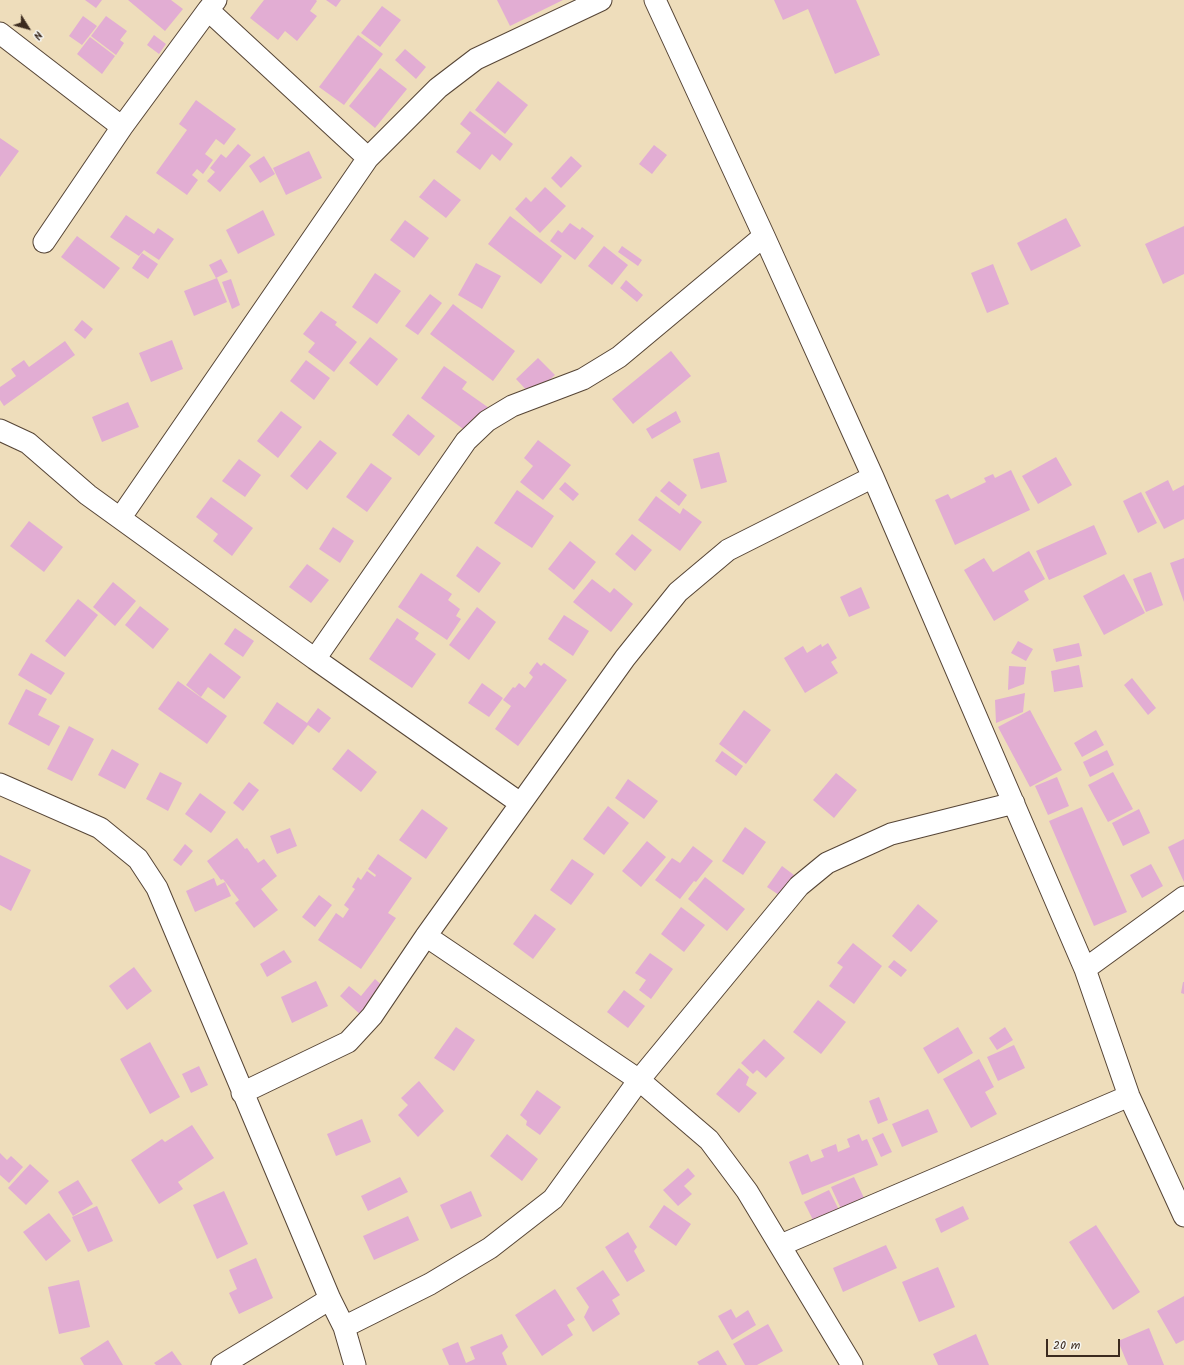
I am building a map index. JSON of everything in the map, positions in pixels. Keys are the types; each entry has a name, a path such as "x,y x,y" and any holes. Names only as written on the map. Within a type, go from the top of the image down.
{"street":[{"path":"121,517 368,158 438,88 476,59 601,0"},
{"path":"655,0 873,477 1085,969 1129,1096 1184,1216"},
{"path":"44,242 122,127 212,5 368,158"},
{"path":"0,34 122,127"},
{"path":"316,659 466,441 488,421 512,406 584,379 619,357 764,236"},
{"path":"0,430 28,443 88,495 121,517 316,659 520,803"},
{"path":"242,1093 348,1042 372,1016 426,936 520,803 625,658 678,592 728,550 873,477"},
{"path":"0,784 100,828 138,859 157,888 242,1093 330,1299 344,1327 356,1365"},
{"path":"344,1327 430,1284 490,1248 553,1199 639,1080 799,886 827,863 891,834 1014,803"},
{"path":"1085,969 1184,897"},
{"path":"426,936 639,1080 709,1140 747,1191 781,1245 845,1362"},
{"path":"781,1245 1129,1096"},
{"path":"222,1365 330,1299"}],"building":[{"path":"85,0 102,0 96,8"},
{"path":"128,0 171,0 183,9 165,31"},
{"path":"264,0 316,0 317,1 310,11 317,16 297,41 285,31 278,40 250,18"},
{"path":"326,0 341,0 336,7"},
{"path":"497,0 563,0 510,26"},
{"path":"774,0 856,0 880,55 835,74 808,9 783,20"},
{"path":"382,6 401,20 380,47 361,33"},
{"path":"83,16 97,26 82,45 69,36"},
{"path":"106,16 127,31 120,40 124,43 116,55 91,36"},
{"path":"154,35 166,44 159,54 147,45"},
{"path":"358,35 383,54 344,105 319,87"},
{"path":"90,37 115,56 102,74 77,54"},
{"path":"405,49 426,67 416,79 395,60"},
{"path":"380,68 407,89 375,128 349,106"},
{"path":"498,81 528,105 505,134 475,110"},
{"path":"196,100 236,129 224,145 216,139 205,154 213,160 203,174 197,169 192,175 198,180 187,195 156,173 187,130 179,124"},
{"path":"470,111 513,144 500,161 492,154 480,170 456,152 471,133 460,124"},
{"path":"0,138 19,151 0,177"},
{"path":"238,144 251,155 220,192 207,181 215,172 210,168 221,154 226,158"},
{"path":"654,145 667,155 652,174 639,164"},
{"path":"309,151 322,178 286,195 273,168"},
{"path":"264,156 275,174 260,183 249,166"},
{"path":"571,156 582,166 561,188 551,178"},
{"path":"434,179 461,200 446,218 419,197"},
{"path":"545,187 566,206 540,233 515,209 526,197 531,202"},
{"path":"263,210 275,235 238,254 226,230"},
{"path":"126,215 154,234 158,228 174,239 159,260 144,250 139,256 110,237"},
{"path":"510,216 562,256 541,284 488,244"},
{"path":"1066,218 1081,246 1031,271 1017,243"},
{"path":"405,220 429,238 414,258 390,240"},
{"path":"570,223 580,230 582,227 594,236 575,260 550,241 558,230 562,233"},
{"path":"1184,226 1184,274 1163,284 1145,244"},
{"path":"77,236 120,268 104,289 61,257"},
{"path":"604,246 628,265 612,285 588,266"},
{"path":"622,246 642,260 638,266 618,252"},
{"path":"142,253 158,264 148,279 132,268"},
{"path":"221,259 228,272 216,278 209,265"},
{"path":"476,263 501,276 482,309 458,295"},
{"path":"993,264 1009,304 987,313 971,273"},
{"path":"375,273 401,291 377,324 352,307"},
{"path":"217,278 227,302 194,316 184,291"},
{"path":"231,279 240,305 232,309 222,282"},
{"path":"626,280 643,295 637,302 620,288"},
{"path":"430,294 442,303 418,335 405,326"},
{"path":"453,304 515,351 493,381 430,334"},
{"path":"321,311 337,322 335,325 357,342 334,372 308,352 315,343 303,334"},
{"path":"82,320 93,329 85,339 74,330"},
{"path":"370,337 398,359 377,386 349,363"},
{"path":"172,340 183,369 151,382 139,353"},
{"path":"65,341 75,355 4,406 0,400 0,387 16,376 11,369 24,360 29,367"},
{"path":"671,351 691,376 633,424 612,399"},
{"path":"538,358 555,375 532,396 516,379"},
{"path":"306,360 330,378 314,400 290,381"},
{"path":"444,366 467,382 462,389 489,408 470,434 421,398"},
{"path":"128,402 139,427 102,442 92,417"},
{"path":"281,411 302,427 278,458 257,441"},
{"path":"676,411 681,422 652,439 646,429"},
{"path":"408,414 435,436 419,456 392,435"},
{"path":"320,440 337,453 307,490 290,476"},
{"path":"538,440 571,465 543,500 520,482 533,466 524,458"},
{"path":"719,452 727,482 701,489 693,459"},
{"path":"1056,457 1072,485 1038,504 1022,476"},
{"path":"239,459 261,475 245,497 222,481"},
{"path":"371,463 392,478 367,512 346,497"},
{"path":"1011,470 1030,510 955,545 935,500 948,494 951,499 986,482 984,478 993,474 995,478"},
{"path":"1168,480 1173,491 1184,485 1184,519 1164,529 1145,492"},
{"path":"669,481 687,495 679,506 660,491"},
{"path":"565,482 579,494 573,501 559,489"},
{"path":"517,490 554,516 532,548 494,523"},
{"path":"1141,492 1157,523 1138,533 1123,501"},
{"path":"656,496 680,514 683,508 702,522 680,551 638,520"},
{"path":"211,497 253,528 232,556 213,541 218,534 196,517"},
{"path":"29,521 63,547 44,572 10,546"},
{"path":"1094,525 1107,554 1049,580 1036,551"},
{"path":"333,527 354,541 340,563 319,549"},
{"path":"632,534 652,550 635,571 615,554"},
{"path":"570,541 596,562 574,590 548,569"},
{"path":"477,546 501,563 479,593 456,576"},
{"path":"1029,551 1045,579 1024,591 1029,600 994,621 964,570 984,558 993,572"},
{"path":"1184,558 1184,602 1170,563"},
{"path":"307,564 329,580 311,603 289,587"},
{"path":"1151,572 1163,605 1146,612 1133,579"},
{"path":"421,573 452,594 448,600 460,609 456,616 461,619 447,640 398,607"},
{"path":"1124,574 1145,613 1104,635 1083,596"},
{"path":"592,579 610,593 614,588 633,604 611,632 573,602"},
{"path":"113,582 136,601 115,626 93,607"},
{"path":"861,587 870,608 849,617 840,597"},
{"path":"78,599 98,615 65,657 45,641"},
{"path":"140,606 169,629 153,649 125,625"},
{"path":"477,607 496,622 469,660 449,645"},
{"path":"564,615 589,631 573,656 548,639"},
{"path":"397,618 419,633 415,639 436,654 412,688 369,659"},
{"path":"235,628 254,641 243,657 224,644"},
{"path":"1018,641 1033,649 1026,661 1011,653"},
{"path":"828,643 837,658 831,662 838,673 805,693 784,658 803,646 807,653 821,644 822,647"},
{"path":"1079,643 1082,656 1056,662 1053,649"},
{"path":"31,653 65,673 51,695 18,675"},
{"path":"210,653 241,677 224,699 208,687 201,697 186,685"},
{"path":"537,662 541,666 544,663 567,680 518,746 495,729 511,706 503,700 513,687 515,688 519,683 525,688 533,677 529,673"},
{"path":"1079,665 1083,687 1054,692 1051,671"},
{"path":"1009,666 1026,667 1024,684 1008,690"},
{"path":"1132,678 1156,708 1148,715 1124,685"},
{"path":"178,681 227,716 207,744 158,709"},
{"path":"482,683 503,698 489,717 468,703"},
{"path":"26,689 47,699 38,715 60,726 49,746 8,724"},
{"path":"1025,693 1023,712 996,723 995,700"},
{"path":"277,702 307,723 318,708 331,718 319,733 308,725 293,745 263,723"},
{"path":"744,710 771,730 746,764 719,744"},
{"path":"1030,710 1062,770 1030,787 998,727"},
{"path":"69,726 94,739 72,781 47,769"},
{"path":"1096,730 1104,745 1082,757 1074,743"},
{"path":"112,749 139,764 125,789 98,775"},
{"path":"348,749 377,772 361,792 332,769"},
{"path":"1107,750 1114,765 1090,777 1083,762"},
{"path":"722,751 743,766 736,776 715,761"},
{"path":"160,772 182,783 168,811 146,799"},
{"path":"1113,772 1133,809 1108,822 1088,785"},
{"path":"836,773 857,790 834,818 813,800"},
{"path":"1057,777 1069,806 1048,815 1035,786"},
{"path":"628,779 658,801 644,819 615,798"},
{"path":"249,782 259,790 243,811 233,803"},
{"path":"200,793 226,812 211,833 185,814"},
{"path":"608,806 629,823 604,855 583,839"},
{"path":"1082,807 1127,912 1094,926 1049,821"},
{"path":"422,809 448,828 426,859 399,840"},
{"path":"1139,809 1150,833 1123,846 1112,823"},
{"path":"745,827 766,842 743,875 722,861"},
{"path":"290,828 297,846 277,854 270,836"},
{"path":"237,838 245,849 247,848 258,863 264,859 277,876 261,889 278,910 254,928 235,903 239,900 223,879 221,880 207,861"},
{"path":"1184,839 1184,882 1168,847"},
{"path":"647,841 666,857 641,887 622,871"},
{"path":"185,844 193,851 181,866 173,860"},
{"path":"693,846 713,861 696,882 694,881 680,899 655,880 672,858 680,863"},
{"path":"378,854 412,878 388,913 396,918 361,969 318,940 336,913 343,918 349,909 344,905 355,889 352,887 358,877 361,880 367,871 375,877 376,875 368,869"},
{"path":"0,855 31,870 11,911 0,905"},
{"path":"572,859 594,874 571,905 550,890"},
{"path":"1151,864 1163,886 1142,898 1130,875"},
{"path":"782,866 794,875 779,895 767,887"},
{"path":"705,877 745,909 727,931 688,899"},
{"path":"214,878 217,886 225,882 231,896 195,912 186,891"},
{"path":"319,895 332,905 315,927 302,917"},
{"path":"918,904 938,921 911,952 892,936"},
{"path":"681,907 705,925 684,952 661,934"},
{"path":"535,914 556,929 533,959 513,944"},
{"path":"853,943 882,966 854,1004 829,986 843,967 837,963"},
{"path":"284,950 292,962 267,977 260,964"},
{"path":"650,953 673,969 651,999 639,990 646,980 635,973"},
{"path":"894,960 907,970 901,977 888,967"},
{"path":"134,967 152,991 127,1010 109,986"},
{"path":"375,979 386,989 362,1016 340,996 349,986 361,996"},
{"path":"316,981 328,1006 292,1023 281,997"},
{"path":"1184,982 1184,994 1181,993"},
{"path":"624,990 645,1006 628,1028 607,1012"},
{"path":"818,1000 846,1022 821,1054 793,1032"},
{"path":"456,1027 475,1040 454,1071 434,1058"},
{"path":"958,1027 973,1053 938,1074 923,1048"},
{"path":"1005,1027 1013,1040 997,1050 989,1038"},
{"path":"764,1039 785,1058 766,1078 757,1070 753,1074 741,1063"},
{"path":"150,1042 180,1097 150,1114 120,1059"},
{"path":"1014,1045 1025,1068 998,1081 987,1057"},
{"path":"979,1059 994,1087 985,1092 997,1114 971,1128 943,1079"},
{"path":"199,1066 208,1085 191,1093 182,1074"},
{"path":"739,1068 749,1077 746,1085 757,1093 739,1113 716,1094"},
{"path":"419,1081 444,1111 418,1137 398,1115 408,1105 401,1098"},
{"path":"537,1090 561,1107 540,1135 526,1125 527,1121 520,1115"},
{"path":"879,1097 888,1120 878,1124 869,1101"},
{"path":"928,1109 938,1132 902,1147 892,1124"},
{"path":"362,1119 371,1142 336,1156 327,1134"},
{"path":"192,1125 214,1158 178,1182 183,1189 159,1204 131,1160 162,1139 165,1142"},
{"path":"883,1133 892,1152 881,1157 872,1138"},
{"path":"507,1134 538,1159 522,1181 490,1156"},
{"path":"859,1134 862,1141 867,1139 878,1165 802,1195 789,1162 808,1154 811,1162 824,1157 821,1150 836,1144 838,1152 850,1147 847,1139"},
{"path":"0,1153 7,1160 11,1156 23,1167 9,1183 0,1175"},
{"path":"30,1164 49,1181 26,1205 8,1188"},
{"path":"688,1168 695,1176 684,1186 692,1194 678,1206 663,1190"},
{"path":"400,1177 408,1192 368,1211 361,1196"},
{"path":"854,1177 866,1202 843,1213 831,1187"},
{"path":"78,1180 93,1204 73,1216 58,1192"},
{"path":"829,1190 840,1212 815,1224 804,1202"},
{"path":"224,1191 248,1244 217,1259 193,1205"},
{"path":"471,1191 482,1216 451,1229 440,1205"},
{"path":"664,1205 691,1224 676,1246 649,1227"},
{"path":"97,1206 113,1241 88,1252 72,1217"},
{"path":"963,1206 969,1219 941,1233 935,1219"},
{"path":"49,1213 71,1241 46,1261 23,1232"},
{"path":"408,1216 419,1240 374,1260 363,1236"},
{"path":"1096,1225 1140,1292 1113,1310 1069,1242"},
{"path":"628,1232 637,1247 634,1251 645,1271 627,1282 605,1247"},
{"path":"886,1245 897,1268 843,1292 833,1268"},
{"path":"256,1258 273,1298 239,1314 229,1293 237,1289 229,1270"},
{"path":"938,1267 955,1307 919,1322 902,1282"},
{"path":"603,1270 620,1295 612,1300 620,1314 593,1332 584,1317 589,1307 576,1288"},
{"path":"79,1280 90,1327 59,1334 48,1287"},
{"path":"555,1289 575,1320 567,1325 573,1335 542,1356 515,1315"},
{"path":"1184,1296 1184,1340 1176,1344 1157,1311"},
{"path":"731,1309 736,1318 748,1310 756,1325 732,1340 718,1316"},
{"path":"768,1324 783,1351 757,1365 745,1365 733,1344"},
{"path":"1149,1328 1164,1365 1128,1365 1118,1341"},
{"path":"502,1334 508,1347 502,1353 507,1365 449,1365 442,1349 458,1342 466,1363 475,1359 470,1347"},
{"path":"976,1334 989,1365 938,1365 933,1354"},
{"path":"108,1340 123,1365 84,1365 80,1358"},
{"path":"718,1350 727,1365 699,1365 697,1362"},
{"path":"172,1351 182,1365 156,1365 154,1363"}]}
